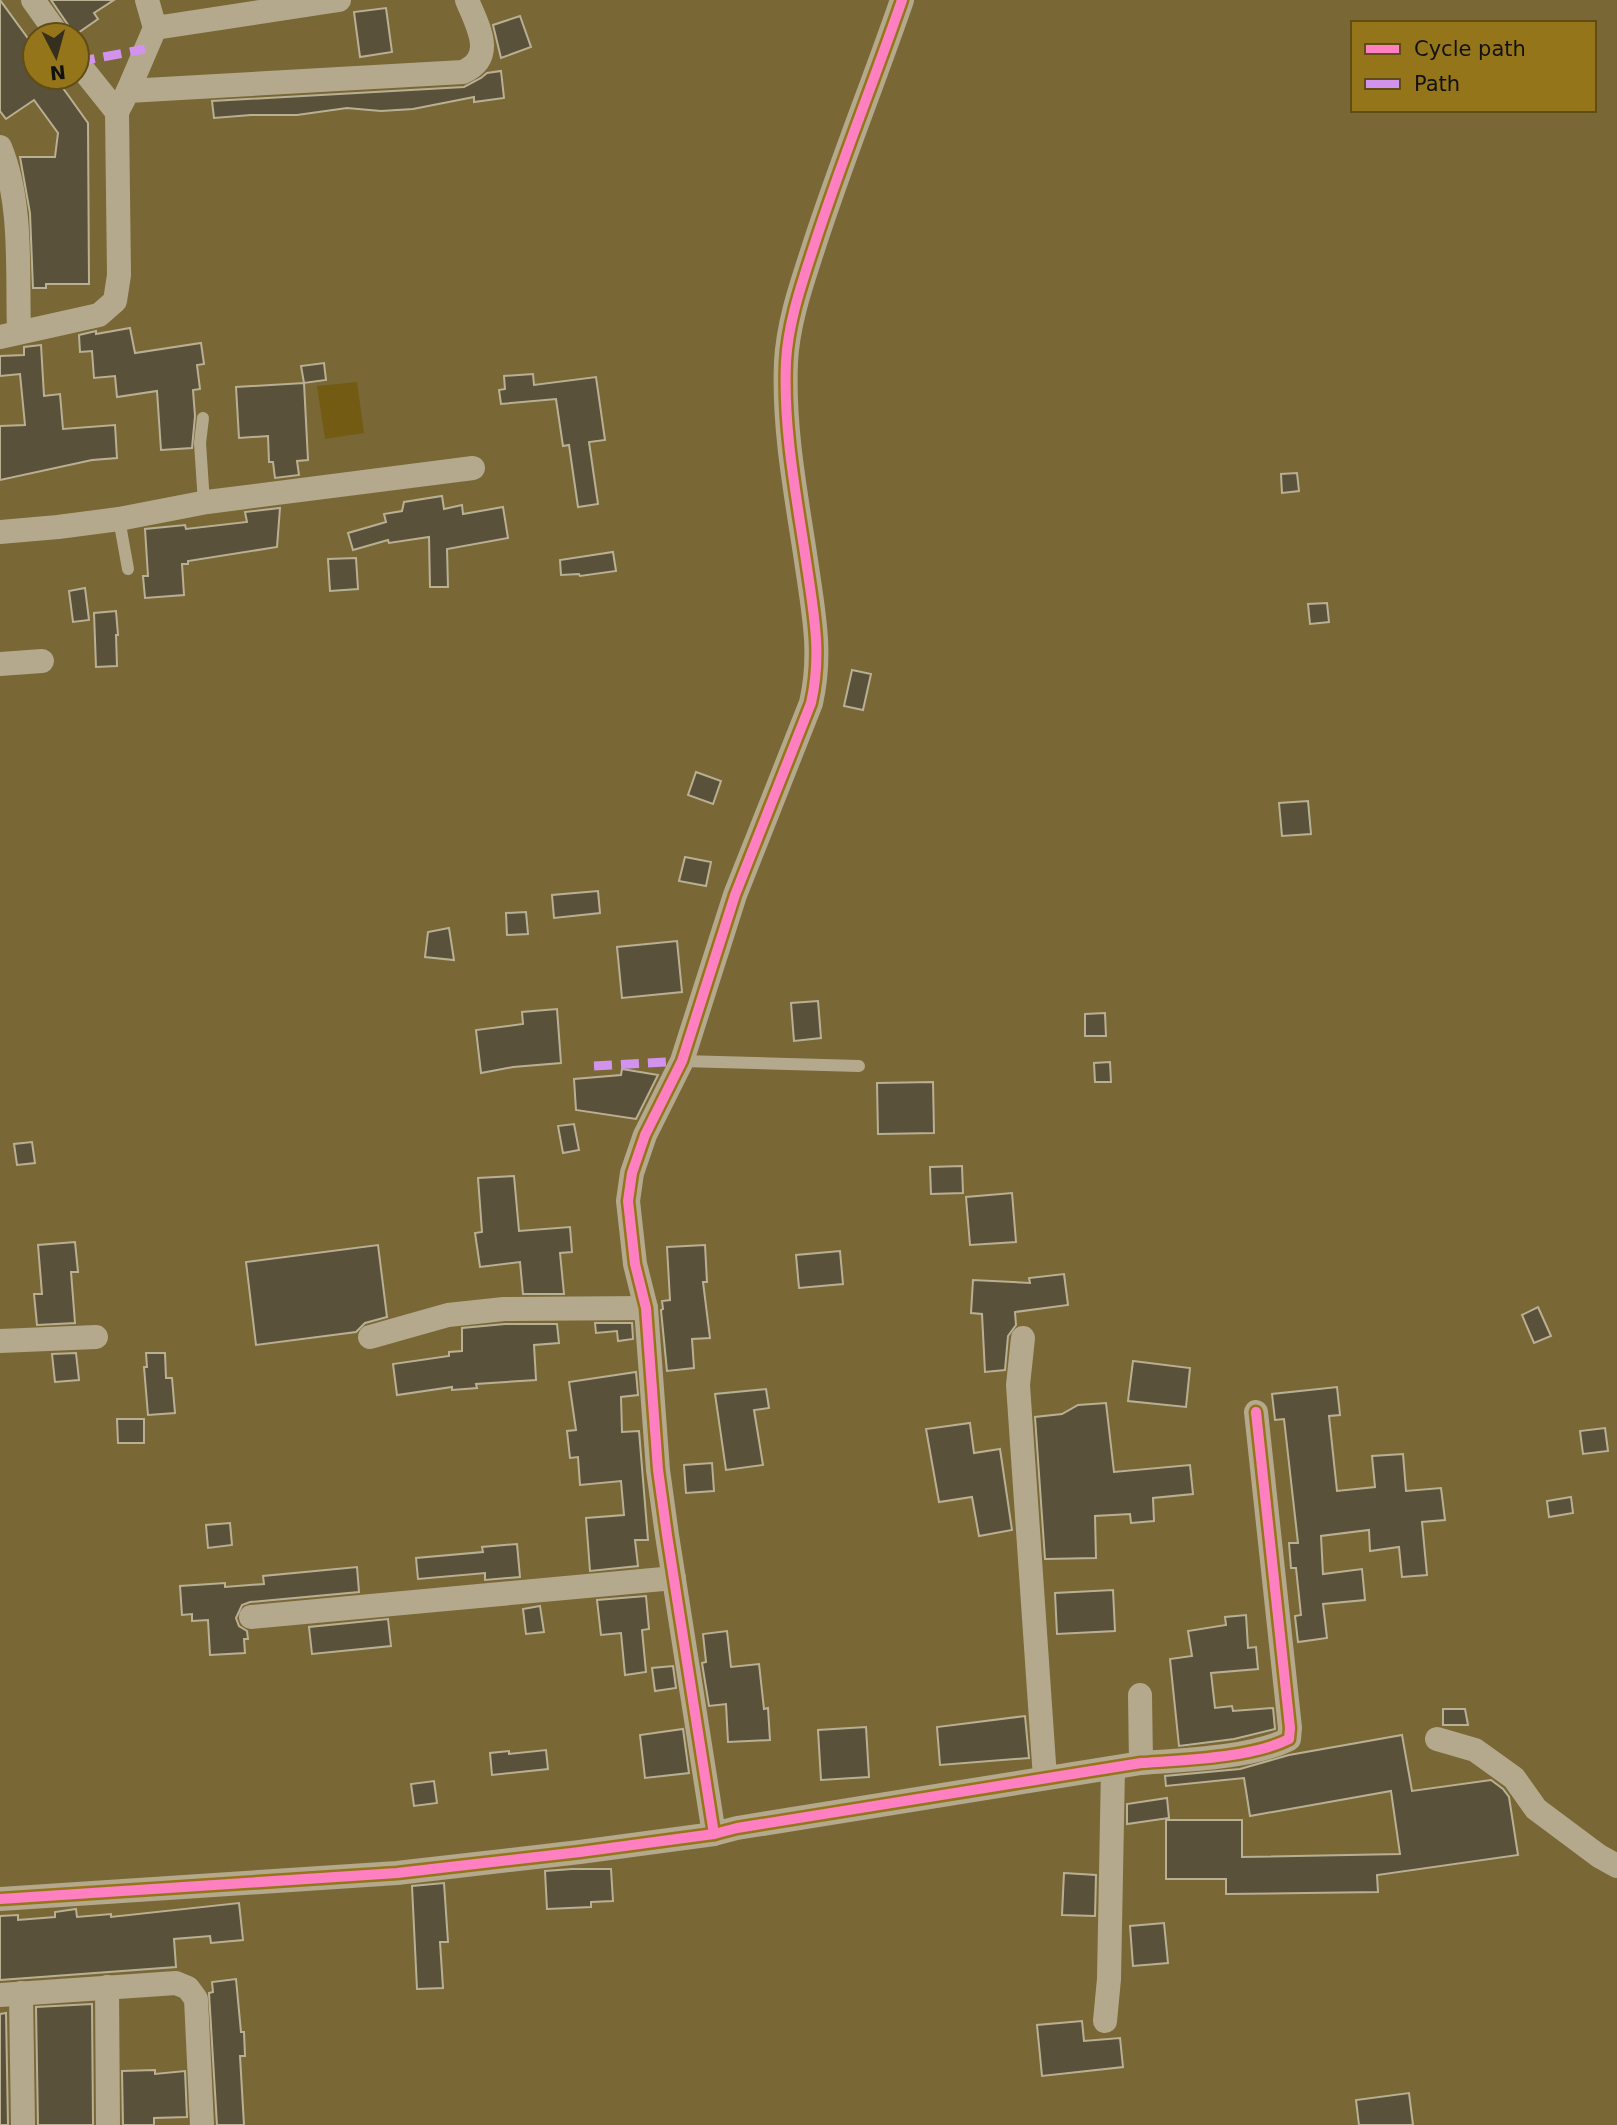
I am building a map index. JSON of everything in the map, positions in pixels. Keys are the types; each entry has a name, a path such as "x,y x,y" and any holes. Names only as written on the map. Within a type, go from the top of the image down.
{"street":[{"path":"33,0 48,21"},
{"path":"0,147 8,166 9,334 99,315 115,301 119,275 123,102 155,28 147,0"},
{"path":"155,28 338,0"},
{"path":"91,74 123,102 460,73 473,68 479,60 483,46 467,0"},
{"path":"714,1834 658,1470 646,1308 635,1264 628,1201 632,1173 645,1135 682,1060 730,907 811,703 817,677 818,652 787,429 786,360 789,327 833,186 902,0"},
{"path":"0,532 119,519 204,503 473,468"},
{"path":"0,664 42,661"},
{"path":"370,1337 448,1315 505,1309 646,1308"},
{"path":"0,1341 96,1337"},
{"path":"1023,1338 1018,1385 1045,1778"},
{"path":"0,1899 397,1873 714,1834 1045,1778 1141,1763 1205,1758 1276,1746 1289,1739 1289,1714 1256,1412"},
{"path":"251,1617 674,1578"},
{"path":"1140,1695 1141,1763"},
{"path":"1437,1739 1475,1750 1514,1778 1536,1809 1599,1856 1617,1866"},
{"path":"1105,2021 1109,1979 1112,1768"},
{"path":"23,2125 11,1994 176,1983 188,1988 196,1999 202,2125"},
{"path":"107,1987 108,2125"}],"lane":[{"path":"203,418 200,443 204,503"},
{"path":"119,519 128,569"},
{"path":"682,1060 859,1066"}],"shaded area":[{"path":"357,382 364,433 325,439 317,386"}],"building":[{"path":"0,0 21,29 21,91 65,91 88,123 89,284 46,284 46,288 33,288 30,213 20,157 55,157 58,133 34,100 6,119 0,111"},
{"path":"51,0 114,0 94,13 98,19 91,24 91,21 65,21"},
{"path":"386,8 392,52 360,57 354,12"},
{"path":"520,16 531,47 501,58 493,25"},
{"path":"501,71 504,98 474,102 474,97 413,109 381,111 347,108 297,115 214,118 212,101 464,87 487,73"},
{"path":"130,328 135,353 201,343 204,364 197,365 200,389 193,390 195,416 192,448 161,450 157,391 117,397 115,376 94,378 92,351 80,352 79,335"},
{"path":"41,345 44,396 60,394 63,429 115,425 117,458 92,460 0,480 0,426 25,425 20,374 0,376 0,356 24,355 24,347"},
{"path":"324,363 326,380 304,383 301,366"},
{"path":"533,374 534,385 596,377 605,440 589,442 598,504 578,507 569,445 563,446 556,399 501,404 499,390 505,389 504,376"},
{"path":"304,383 308,460 297,461 299,475 275,478 273,462 269,462 268,436 239,438 236,387"},
{"path":"1297,473 1299,491 1282,493 1281,474"},
{"path":"442,496 444,509 462,505 463,514 503,507 508,538 447,549 448,587 430,587 429,537 389,543 388,540 353,550 348,533 386,522 384,514 402,511 404,502"},
{"path":"280,508 277,547 188,561 188,564 182,564 184,595 145,598 143,576 148,576 145,529 185,525 186,529 247,522 245,512"},
{"path":"613,552 616,571 580,576 561,575 560,560"},
{"path":"356,558 358,589 330,591 328,559"},
{"path":"85,588 89,620 73,622 69,591"},
{"path":"1327,603 1329,622 1310,624 1308,604"},
{"path":"116,611 117,666 96,667 94,613"},
{"path":"852,670 871,674 863,710 844,706"},
{"path":"696,772 721,781 713,804 688,795"},
{"path":"1308,801 1311,834 1282,836 1279,803"},
{"path":"685,857 711,862 706,886 679,881"},
{"path":"598,891 600,913 554,918 552,895"},
{"path":"526,912 528,934 507,935 506,913"},
{"path":"449,928 454,960 425,957 428,932"},
{"path":"677,941 682,992 622,998 617,947"},
{"path":"818,1001 821,1038 794,1041 791,1003"},
{"path":"557,1009 561,1063 481,1073 476,1030 523,1024 522,1012"},
{"path":"1105,1013 1106,1036 1085,1036 1085,1014"},
{"path":"1110,1062 1111,1082 1095,1082 1094,1063"},
{"path":"622,1069 658,1075 636,1119 576,1110 574,1079 621,1075"},
{"path":"933,1082 934,1133 878,1134 877,1083"},
{"path":"574,1124 579,1150 563,1153 558,1126"},
{"path":"32,1142 35,1163 17,1165 14,1144"},
{"path":"962,1166 963,1193 931,1194 930,1167"},
{"path":"514,1176 519,1231 570,1227 572,1252 560,1253 564,1294 523,1294 520,1262 480,1267 475,1233 482,1232 478,1178"},
{"path":"1012,1193 1016,1242 970,1245 966,1197"},
{"path":"75,1242 78,1272 71,1272 75,1323 37,1325 34,1294 42,1294 38,1245"},
{"path":"378,1245 387,1317 365,1323 356,1332 256,1345 246,1262"},
{"path":"705,1245 707,1282 703,1282 710,1338 692,1339 694,1368 667,1371 661,1310 662,1301 670,1300 667,1247"},
{"path":"840,1251 843,1284 799,1288 796,1255"},
{"path":"1064,1274 1068,1305 1015,1312 1016,1325 1008,1336 1005,1370 985,1372 982,1314 971,1313 973,1280 1030,1283 1029,1278"},
{"path":"1538,1307 1551,1336 1534,1343 1522,1315"},
{"path":"595,1323 632,1323 633,1339 618,1341 617,1331 596,1333"},
{"path":"505,1324 557,1324 559,1343 534,1345 536,1380 476,1384 477,1388 452,1390 452,1387 397,1395 393,1364 449,1356 449,1352 462,1351 462,1328"},
{"path":"76,1353 79,1380 55,1382 52,1354"},
{"path":"146,1353 165,1353 166,1378 172,1378 175,1413 148,1415 144,1367 147,1367"},
{"path":"1133,1361 1190,1368 1186,1407 1128,1401"},
{"path":"636,1372 638,1395 621,1397 622,1432 639,1431 648,1540 635,1540 638,1566 590,1571 586,1518 624,1515 621,1481 580,1485 578,1457 570,1458 567,1431 576,1430 569,1382"},
{"path":"1337,1387 1340,1415 1329,1416 1337,1491 1375,1487 1372,1456 1403,1454 1406,1491 1441,1488 1445,1520 1422,1522 1427,1575 1402,1577 1399,1547 1370,1551 1369,1530 1321,1536 1323,1574 1362,1569 1365,1600 1323,1604 1327,1638 1298,1642 1295,1616 1301,1615 1296,1568 1291,1568 1289,1543 1298,1543 1284,1419 1275,1420 1272,1394"},
{"path":"766,1389 769,1408 754,1410 763,1465 726,1470 715,1394"},
{"path":"1106,1403 1114,1472 1190,1465 1193,1494 1153,1498 1154,1521 1131,1523 1130,1514 1095,1516 1096,1558 1045,1559 1035,1417 1062,1414 1078,1405"},
{"path":"117,1419 144,1419 144,1443 118,1443"},
{"path":"970,1423 974,1453 1000,1449 1012,1530 979,1536 972,1497 939,1502 926,1429"},
{"path":"1605,1428 1608,1451 1583,1454 1580,1431"},
{"path":"712,1463 714,1491 686,1493 684,1465"},
{"path":"1571,1497 1573,1513 1549,1517 1547,1501"},
{"path":"230,1523 232,1545 208,1548 206,1525"},
{"path":"517,1544 520,1577 485,1580 485,1573 418,1579 416,1558 483,1552 482,1547"},
{"path":"357,1567 359,1592 242,1605 236,1618 239,1626 247,1631 248,1639 244,1639 245,1653 210,1655 208,1620 192,1621 192,1614 182,1615 180,1586 264,1584 263,1576"},
{"path":"1113,1590 1115,1631 1057,1634 1055,1593"},
{"path":"646,1596 649,1629 642,1630 646,1672 625,1675 621,1633 601,1635 597,1600"},
{"path":"540,1606 544,1632 526,1634 523,1609"},
{"path":"1246,1615 1248,1648 1256,1647 1258,1669 1211,1673 1215,1708 1232,1706 1233,1711 1273,1708 1275,1729 1234,1739 1179,1746 1170,1659 1192,1656 1188,1631 1226,1625 1225,1617"},
{"path":"388,1619 391,1646 312,1654 309,1627"},
{"path":"727,1631 731,1667 759,1664 764,1709 768,1708 770,1740 728,1742 726,1704 709,1706 702,1663 706,1662 703,1634"},
{"path":"673,1666 676,1688 655,1691 652,1668"},
{"path":"1443,1709 1465,1709 1468,1725 1443,1725"},
{"path":"1025,1716 1029,1758 940,1765 937,1727"},
{"path":"866,1727 869,1777 821,1780 818,1730"},
{"path":"683,1729 689,1773 645,1778 640,1735"},
{"path":"1402,1735 1412,1791 1491,1780 1503,1789 1509,1797 1518,1855 1377,1875 1378,1892 1226,1894 1226,1879 1166,1879 1166,1820 1242,1820 1242,1857 1400,1854 1391,1791 1250,1816 1244,1778 1166,1786 1165,1776 1240,1769 1289,1755"},
{"path":"546,1750 548,1769 492,1775 490,1753"},
{"path":"434,1781 437,1803 414,1806 411,1784"},
{"path":"1167,1798 1169,1818 1127,1824 1127,1804"},
{"path":"611,1869 613,1901 591,1902 591,1907 547,1909 545,1871"},
{"path":"1064,1873 1096,1875 1095,1916 1062,1915"},
{"path":"444,1883 448,1942 440,1942 443,1988 417,1989 412,1886"},
{"path":"239,1903 243,1940 211,1943 210,1936 174,1939 176,1967 0,1980 0,1916 18,1915 18,1920 55,1917 55,1912 76,1909 77,1917 111,1914 111,1917"},
{"path":"1164,1923 1168,1963 1133,1966 1130,1926"},
{"path":"236,1979 241,2032 244,2032 245,2056 240,2056 244,2125 217,2125 209,1993 213,1992 212,1982"},
{"path":"92,2004 93,2125 38,2125 36,2007"},
{"path":"6,2013 8,2125 0,2125 0,2014"},
{"path":"1082,2021 1084,2041 1120,2038 1123,2067 1042,2076 1037,2025"},
{"path":"155,2070 155,2074 185,2071 187,2117 154,2118 154,2125 123,2125 122,2071"},
{"path":"1409,2093 1413,2125 1359,2125 1356,2100"}],"marked path":[{"path":"91,59 145,49"},
{"path":"594,1066 682,1061"}],"cycle path":[{"path":"714,1834 658,1470 646,1308 635,1264 628,1201 632,1173 645,1135 682,1061 735,895 811,703 816,668 816,635 789,439 787,347 813,249 902,0"},
{"path":"0,1899 397,1873 580,1852 714,1834 737,1828 1141,1763 1237,1754 1274,1745 1289,1739 1290,1728 1256,1412"}]}
